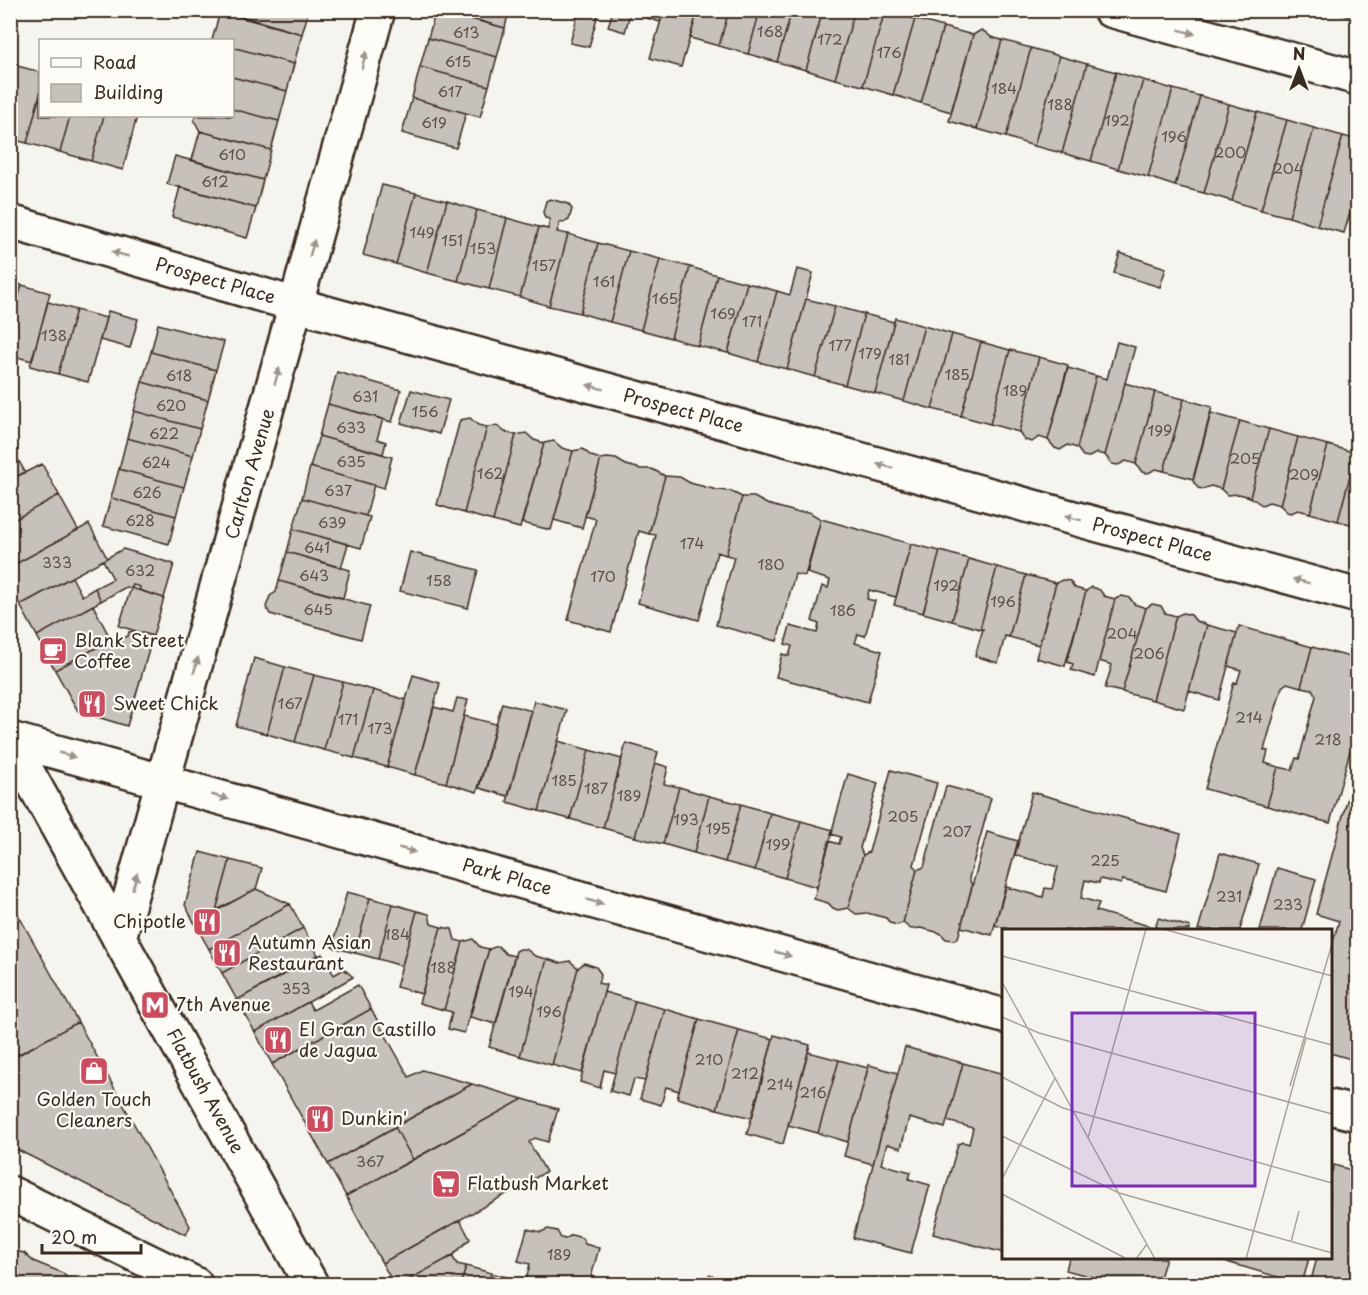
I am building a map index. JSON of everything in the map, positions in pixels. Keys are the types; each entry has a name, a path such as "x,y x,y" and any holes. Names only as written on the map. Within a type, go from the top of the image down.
{"street":[{"name":"Carlton Avenue","path":"119,938 378,10"},
{"path":"1110,10 1358,78"},
{"name":"Prospect Place","path":"10,222 297,304 1358,596"},
{"name":"Park Place","path":"10,740 1002,1015"},
{"name":"Flatbush Avenue","path":"10,740 311,1284"},
{"path":"1332,1108 1358,1114"},
{"path":"10,1192 195,1284"}],"building":[{"path":"221,10 309,10 302,34"},
{"path":"436,10 505,28 497,57 428,38"},
{"path":"442,10 509,10 505,28"},
{"path":"579,10 599,10 589,47 570,43"},
{"path":"613,10 631,10 625,32 608,27"},
{"path":"631,10 664,10 660,22 631,13"},
{"path":"664,10 698,10 681,67 650,58"},
{"path":"698,10 729,10 719,46 690,38"},
{"path":"729,10 760,10 748,54 719,46"},
{"path":"760,10 792,10 777,62 748,54"},
{"path":"792,10 823,10 806,70 777,62"},
{"path":"823,10 855,10 835,79 806,70"},
{"path":"855,10 885,11 863,86 835,79"},
{"path":"1337,10 1358,10 1358,19 1336,13"},
{"path":"885,11 915,19 893,95 863,86"},
{"path":"220,12 302,34 294,64 234,48 234,39 212,39"},
{"path":"915,19 943,27 921,103 893,95"},
{"path":"943,27 973,35 951,112 921,103"},
{"path":"981,30 991,37 1002,40 977,129 949,121 973,35"},
{"path":"428,38 497,57 489,86 420,67"},
{"path":"1002,40 1031,48 1006,137 977,129"},
{"path":"234,48 294,64 287,91 234,78"},
{"path":"1031,48 1059,56 1034,146 1006,137"},
{"path":"1059,56 1087,64 1062,153 1034,146"},
{"path":"1087,64 1116,72 1091,161 1062,153"},
{"path":"14,65 39,72 39,98 27,143 10,139 10,79"},
{"path":"420,67 489,86 480,117 412,98"},
{"path":"1116,72 1143,80 1118,169 1091,161"},
{"path":"234,78 287,91 279,121 234,110"},
{"path":"1143,80 1173,89 1148,177 1118,169"},
{"path":"1173,89 1200,96 1175,186 1148,177"},
{"path":"1200,96 1229,104 1204,193 1175,186"},
{"path":"39,98 39,117 70,117 60,152 27,143"},
{"path":"412,98 466,113 456,148 402,133"},
{"path":"1229,104 1257,112 1232,201 1204,193"},
{"path":"234,110 279,121 271,150 200,131 194,120 196,117 234,117"},
{"path":"1257,112 1287,120 1261,210 1232,201"},
{"path":"70,117 104,117 91,161 60,152"},
{"path":"104,117 137,117 123,170 91,161"},
{"path":"1287,120 1314,128 1289,217 1261,210"},
{"path":"1314,128 1343,136 1317,226 1289,217"},
{"path":"200,131 271,150 263,180 192,160"},
{"path":"1343,136 1358,140 1358,187 1344,233 1317,226"},
{"path":"175,156 263,180 256,208 167,184"},
{"path":"382,185 416,193 396,264 363,255"},
{"path":"180,187 256,208 247,238 172,217"},
{"path":"1358,187 1358,219 1349,216"},
{"path":"416,193 447,201 427,273 396,264"},
{"path":"550,199 568,204 572,209 569,220 560,222 557,232 568,234 549,306 520,297 539,227 548,229 550,219 545,218 543,212 546,201"},
{"path":"447,201 477,210 458,281 427,273"},
{"path":"477,210 507,218 489,289 458,281"},
{"path":"507,218 539,227 520,297 489,289"},
{"path":"568,234 598,243 580,313 549,306"},
{"path":"598,243 629,251 610,322 580,313"},
{"path":"629,251 660,259 641,330 610,322"},
{"path":"1120,253 1166,268 1160,287 1114,273"},
{"path":"660,259 690,267 671,338 641,330"},
{"path":"690,267 717,275 698,346 671,338"},
{"path":"797,269 813,273 787,369 758,362 777,291 790,295"},
{"path":"717,275 747,283 728,353 698,346"},
{"path":"10,282 22,285 10,326"},
{"path":"747,283 777,291 758,362 728,353"},
{"path":"22,285 50,293 32,361 10,355 10,326"},
{"path":"806,299 835,306 815,377 787,369"},
{"path":"48,302 76,310 58,374 30,366"},
{"path":"835,306 864,314 845,385 815,377"},
{"path":"76,310 106,318 88,382 58,374"},
{"path":"108,311 138,319 130,348 100,340"},
{"path":"864,314 894,322 875,393 845,385"},
{"path":"895,318 924,326 904,401 875,393"},
{"path":"158,324 224,342 216,370 151,352"},
{"path":"924,326 952,334 932,409 904,401"},
{"path":"952,334 981,342 961,416 932,409"},
{"path":"981,342 1010,350 990,424 961,416"},
{"path":"1117,342 1135,347 1105,455 1097,453 1089,457 1083,456 1077,448 1096,376 1107,379"},
{"path":"1010,350 1039,357 1019,432 990,424"},
{"path":"151,352 216,370 208,400 142,382"},
{"path":"1039,357 1068,365 1048,440 1039,437 1032,442 1025,440 1019,432"},
{"path":"1068,368 1096,376 1077,448 1068,445 1060,450 1048,440"},
{"path":"337,372 401,390 392,422 328,404"},
{"path":"142,382 208,400 200,429 134,411"},
{"path":"1125,383 1155,392 1136,464 1126,461 1118,465 1112,464 1105,455"},
{"path":"411,390 449,400 439,434 401,423"},
{"path":"1155,392 1184,399 1164,471 1156,469 1148,473 1142,472 1136,464"},
{"path":"1184,399 1212,407 1193,479 1164,471"},
{"path":"328,404 383,419 377,439 386,442 383,454 319,436"},
{"path":"134,411 200,429 193,456 127,438"},
{"path":"1211,413 1240,421 1221,489 1211,486 1198,488 1193,481"},
{"path":"470,418 478,425 487,427 464,513 437,505 460,420"},
{"path":"1240,421 1269,429 1250,497 1239,494 1227,495 1221,489"},
{"path":"497,426 505,432 516,435 493,521 464,513 487,427"},
{"path":"1269,429 1298,437 1280,505 1269,502 1262,505 1250,497"},
{"path":"526,433 534,440 544,443 520,528 493,521 516,435"},
{"path":"319,436 392,457 384,488 310,467"},
{"path":"1298,437 1328,445 1310,513 1298,510 1287,512 1280,505"},
{"path":"127,438 193,456 184,487 119,469"},
{"path":"554,441 562,448 573,451 551,530 522,523 544,443"},
{"path":"10,445 25,472 10,480"},
{"path":"1328,445 1356,453 1338,521 1310,513"},
{"path":"583,449 591,456 601,459 582,528 554,520 573,451"},
{"path":"1358,449 1358,526 1338,521"},
{"path":"601,459 616,459 626,465 641,469 652,469 665,476 649,534 639,531 611,632 568,620 596,519 585,516"},
{"path":"42,464 59,495 10,522 10,480"},
{"path":"310,467 374,485 366,516 302,498"},
{"path":"119,469 184,487 176,516 111,498"},
{"path":"665,476 680,477 690,483 730,491 742,497 726,555 717,552 699,620 638,603 656,535 649,534"},
{"path":"59,495 78,530 10,567 10,522"},
{"path":"742,497 754,497 767,504 796,512 809,512 821,519 805,576 795,574 777,641 716,625 734,557 726,555"},
{"path":"111,498 176,516 169,544 103,526"},
{"path":"302,498 370,517 361,548 293,529"},
{"path":"821,519 911,544 896,597 869,590 867,599 875,601 865,636 858,634 855,643 882,651 868,702 776,677 782,654 789,656 792,646 785,644 790,626 817,633 819,624 812,621 822,586 828,588 830,580 807,573"},
{"path":"89,524 107,558 20,605 10,588 10,567"},
{"path":"293,529 348,544 341,568 287,552"},
{"path":"911,544 940,551 923,613 894,605"},
{"path":"123,549 174,564 164,598 139,590 140,587 133,585 132,588 126,587 101,601 95,588 113,579 103,560"},
{"path":"940,551 969,559 952,621 923,613"},
{"path":"287,552 350,570 343,598 279,581"},
{"path":"410,552 478,570 468,608 400,591"},
{"path":"969,559 997,567 980,629 952,621"},
{"path":"997,567 1026,575 1009,637 1005,636 998,663 975,656"},
{"path":"1026,575 1056,583 1039,645 1009,637"},
{"path":"72,577 82,596 95,588 101,601 37,636 20,605"},
{"path":"1062,580 1070,581 1075,588 1086,591 1065,666 1036,658 1056,583"},
{"path":"279,581 370,606 361,639 270,614 266,607 270,596 276,592"},
{"path":"1092,587 1100,590 1104,596 1115,599 1095,677 1071,670 1073,664 1067,662 1086,591"},
{"path":"131,588 164,598 153,636 119,626"},
{"path":"1122,596 1146,608 1122,692 1105,688 1112,665 1099,661 1115,599"},
{"path":"1152,604 1161,606 1165,613 1176,616 1153,700 1122,692 1146,608"},
{"path":"93,605 111,640 55,670 37,636"},
{"path":"1183,613 1207,625 1184,709 1153,700 1176,616"},
{"path":"1207,625 1237,633 1219,700 1189,691"},
{"path":"1239,626 1312,647 1301,687 1287,683 1282,687 1264,750 1268,751 1265,763 1278,767 1267,806 1205,789 1234,682 1237,683 1241,670 1228,666"},
{"path":"135,631 153,636 127,726 78,711 55,670 111,640 113,643 128,636 129,632"},
{"path":"1312,647 1358,659 1358,707 1355,715 1358,716 1358,722 1330,823 1267,806 1278,767 1292,770 1296,758 1299,759 1316,696 1312,689 1301,687"},
{"path":"254,658 285,667 267,734 236,726"},
{"path":"285,667 314,675 295,742 267,734"},
{"path":"314,675 343,682 324,750 295,742"},
{"path":"413,675 440,683 415,775 387,767"},
{"path":"343,682 373,690 354,758 324,750"},
{"path":"373,690 406,700 387,767 354,758"},
{"path":"457,698 468,700 446,783 415,775 434,707 453,712"},
{"path":"534,701 567,710 539,811 507,802"},
{"path":"502,703 532,711 508,796 479,788"},
{"path":"464,716 496,724 477,792 446,783"},
{"path":"558,741 589,750 570,819 539,811"},
{"path":"626,743 658,752 635,837 603,828"},
{"path":"589,750 622,759 603,828 570,819"},
{"path":"655,763 668,767 664,784 679,787 663,844 635,837"},
{"path":"891,770 937,783 914,865 917,870 903,923 897,925 890,923 886,918 867,913 856,914 848,908 863,855 869,852"},
{"path":"848,774 878,783 860,848 863,855 848,908 838,910 828,903 814,899 829,841 839,844 841,837 831,834"},
{"path":"946,786 991,798 969,878 972,886 958,938 954,940 921,928 911,929 903,923 917,870 924,867"},
{"path":"679,787 709,796 694,853 663,844"},
{"path":"1032,792 1181,834 1166,891 1123,880 1121,884 1100,879 1099,883 1085,880 1081,898 1099,903 1096,911 1156,929 1009,929 995,925 1006,887 1043,897 1045,888 1052,889 1058,867 1015,855"},
{"path":"709,796 741,804 725,862 694,853"},
{"path":"1348,797 1358,800 1358,1061 1332,1054 1332,945 1339,921 1316,914"},
{"path":"741,804 770,813 755,870 725,862"},
{"path":"770,813 801,821 785,878 755,870"},
{"path":"801,821 833,830 817,887 785,878"},
{"path":"987,832 1018,841 992,935 961,927"},
{"path":"200,852 230,860 216,911 194,922 185,905"},
{"path":"1220,853 1259,864 1240,929 1198,929"},
{"path":"230,860 262,868 256,889 216,911"},
{"path":"1277,868 1316,879 1302,929 1260,929"},
{"path":"256,889 290,904 209,949 194,922"},
{"path":"347,892 370,898 355,953 332,947"},
{"path":"370,898 393,904 378,959 355,953"},
{"path":"10,900 78,1022 13,1058 10,1053"},
{"path":"290,904 303,928 222,973 209,949"},
{"path":"393,904 417,911 402,966 378,959"},
{"path":"417,911 429,914 431,924 441,927 422,994 396,987"},
{"path":"1158,918 1190,927 1189,929 1155,929"},
{"path":"441,927 452,929 455,940 463,942 444,1010 419,1003"},
{"path":"303,928 318,955 237,1000 222,973"},
{"path":"473,939 480,947 489,949 464,1033 448,1029 452,1012 444,1010 463,942"},
{"path":"498,946 506,954 515,956 496,1024 470,1017 489,949"},
{"path":"526,949 535,956 547,959 520,1056 489,1047 516,951"},
{"path":"322,954 334,975 344,969 353,977 255,1032 237,1000"},
{"path":"547,959 560,963 570,961 578,968 552,1065 520,1056"},
{"path":"584,963 596,967 601,974 598,983 606,985 582,1073 552,1065 578,968"},
{"path":"358,985 371,1009 272,1064 255,1032 308,1002 313,1010"},
{"path":"604,992 635,1001 615,1073 604,1070 600,1088 580,1082"},
{"path":"635,1001 665,1009 645,1081 634,1079 629,1096 610,1091"},
{"path":"371,1009 409,1077 422,1070 472,1084 328,1164 272,1064"},
{"path":"665,1009 699,1019 679,1091 666,1087 661,1105 640,1099"},
{"path":"699,1019 739,1030 717,1109 677,1098"},
{"path":"78,1022 190,1226 186,1235 10,1146 10,1059"},
{"path":"739,1030 773,1039 752,1118 717,1109"},
{"path":"774,1035 810,1045 783,1144 747,1134"},
{"path":"905,1047 963,1063 945,1128 909,1118 901,1148 887,1144 881,1164 911,1172 909,1179 930,1185 911,1253 853,1238"},
{"path":"808,1052 839,1060 818,1133 788,1125"},
{"path":"839,1060 868,1068 848,1142 818,1133"},
{"path":"963,1063 1002,1073 1002,1252 933,1234 958,1144 963,1142 969,1144 973,1128 947,1121"},
{"path":"869,1065 898,1073 873,1164 844,1156"},
{"path":"472,1084 523,1099 413,1160 395,1127"},
{"name":"Flatbush Market","path":"523,1099 558,1109 548,1142 535,1138 529,1142 546,1172 382,1263 346,1196"},
{"path":"395,1127 413,1160 346,1196 328,1164"},
{"path":"1334,1165 1358,1172 1358,1284 1310,1284 1317,1259 1332,1259 1332,1172"},
{"path":"460,1220 470,1239 452,1256 401,1284 394,1284 382,1263"},
{"path":"527,1229 541,1232 548,1229 557,1231 561,1238 565,1239 572,1235 582,1238 585,1244 599,1248 590,1281 577,1278 575,1284 525,1284 530,1264 518,1261"},
{"path":"12,1250 24,1253 33,1261 63,1273 67,1278 63,1284 10,1284"},
{"path":"452,1256 457,1264 466,1266 461,1284 401,1284"},
{"path":"1069,1259 1166,1259 1158,1284 1117,1284 1066,1270"},
{"path":"1216,1259 1309,1259 1302,1284"},
{"path":"466,1266 491,1273 488,1284 461,1284"},
{"path":"491,1273 514,1279 512,1284 488,1284"},
{"path":"709,1275 732,1281 731,1284 707,1284"},
{"path":"67,1278 78,1280 84,1284 63,1284"},
{"path":"920,1280 935,1284 919,1284"}],"place":[{"name":"Blank Street Coffee","path":"53,651"},
{"name":"Sweet Chick","path":"92,704"},
{"name":"Chipotle","path":"207,922"},
{"name":"Autumn Asian Restaurant","path":"227,953"},
{"name":"7th Avenue","path":"155,1005"},
{"name":"El Gran Castillo de Jagua","path":"278,1040"},
{"name":"Golden Touch Cleaners","path":"94,1071"},
{"name":"Dunkin'","path":"320,1119"},
{"name":"Flatbush Market","path":"446,1184"}]}
